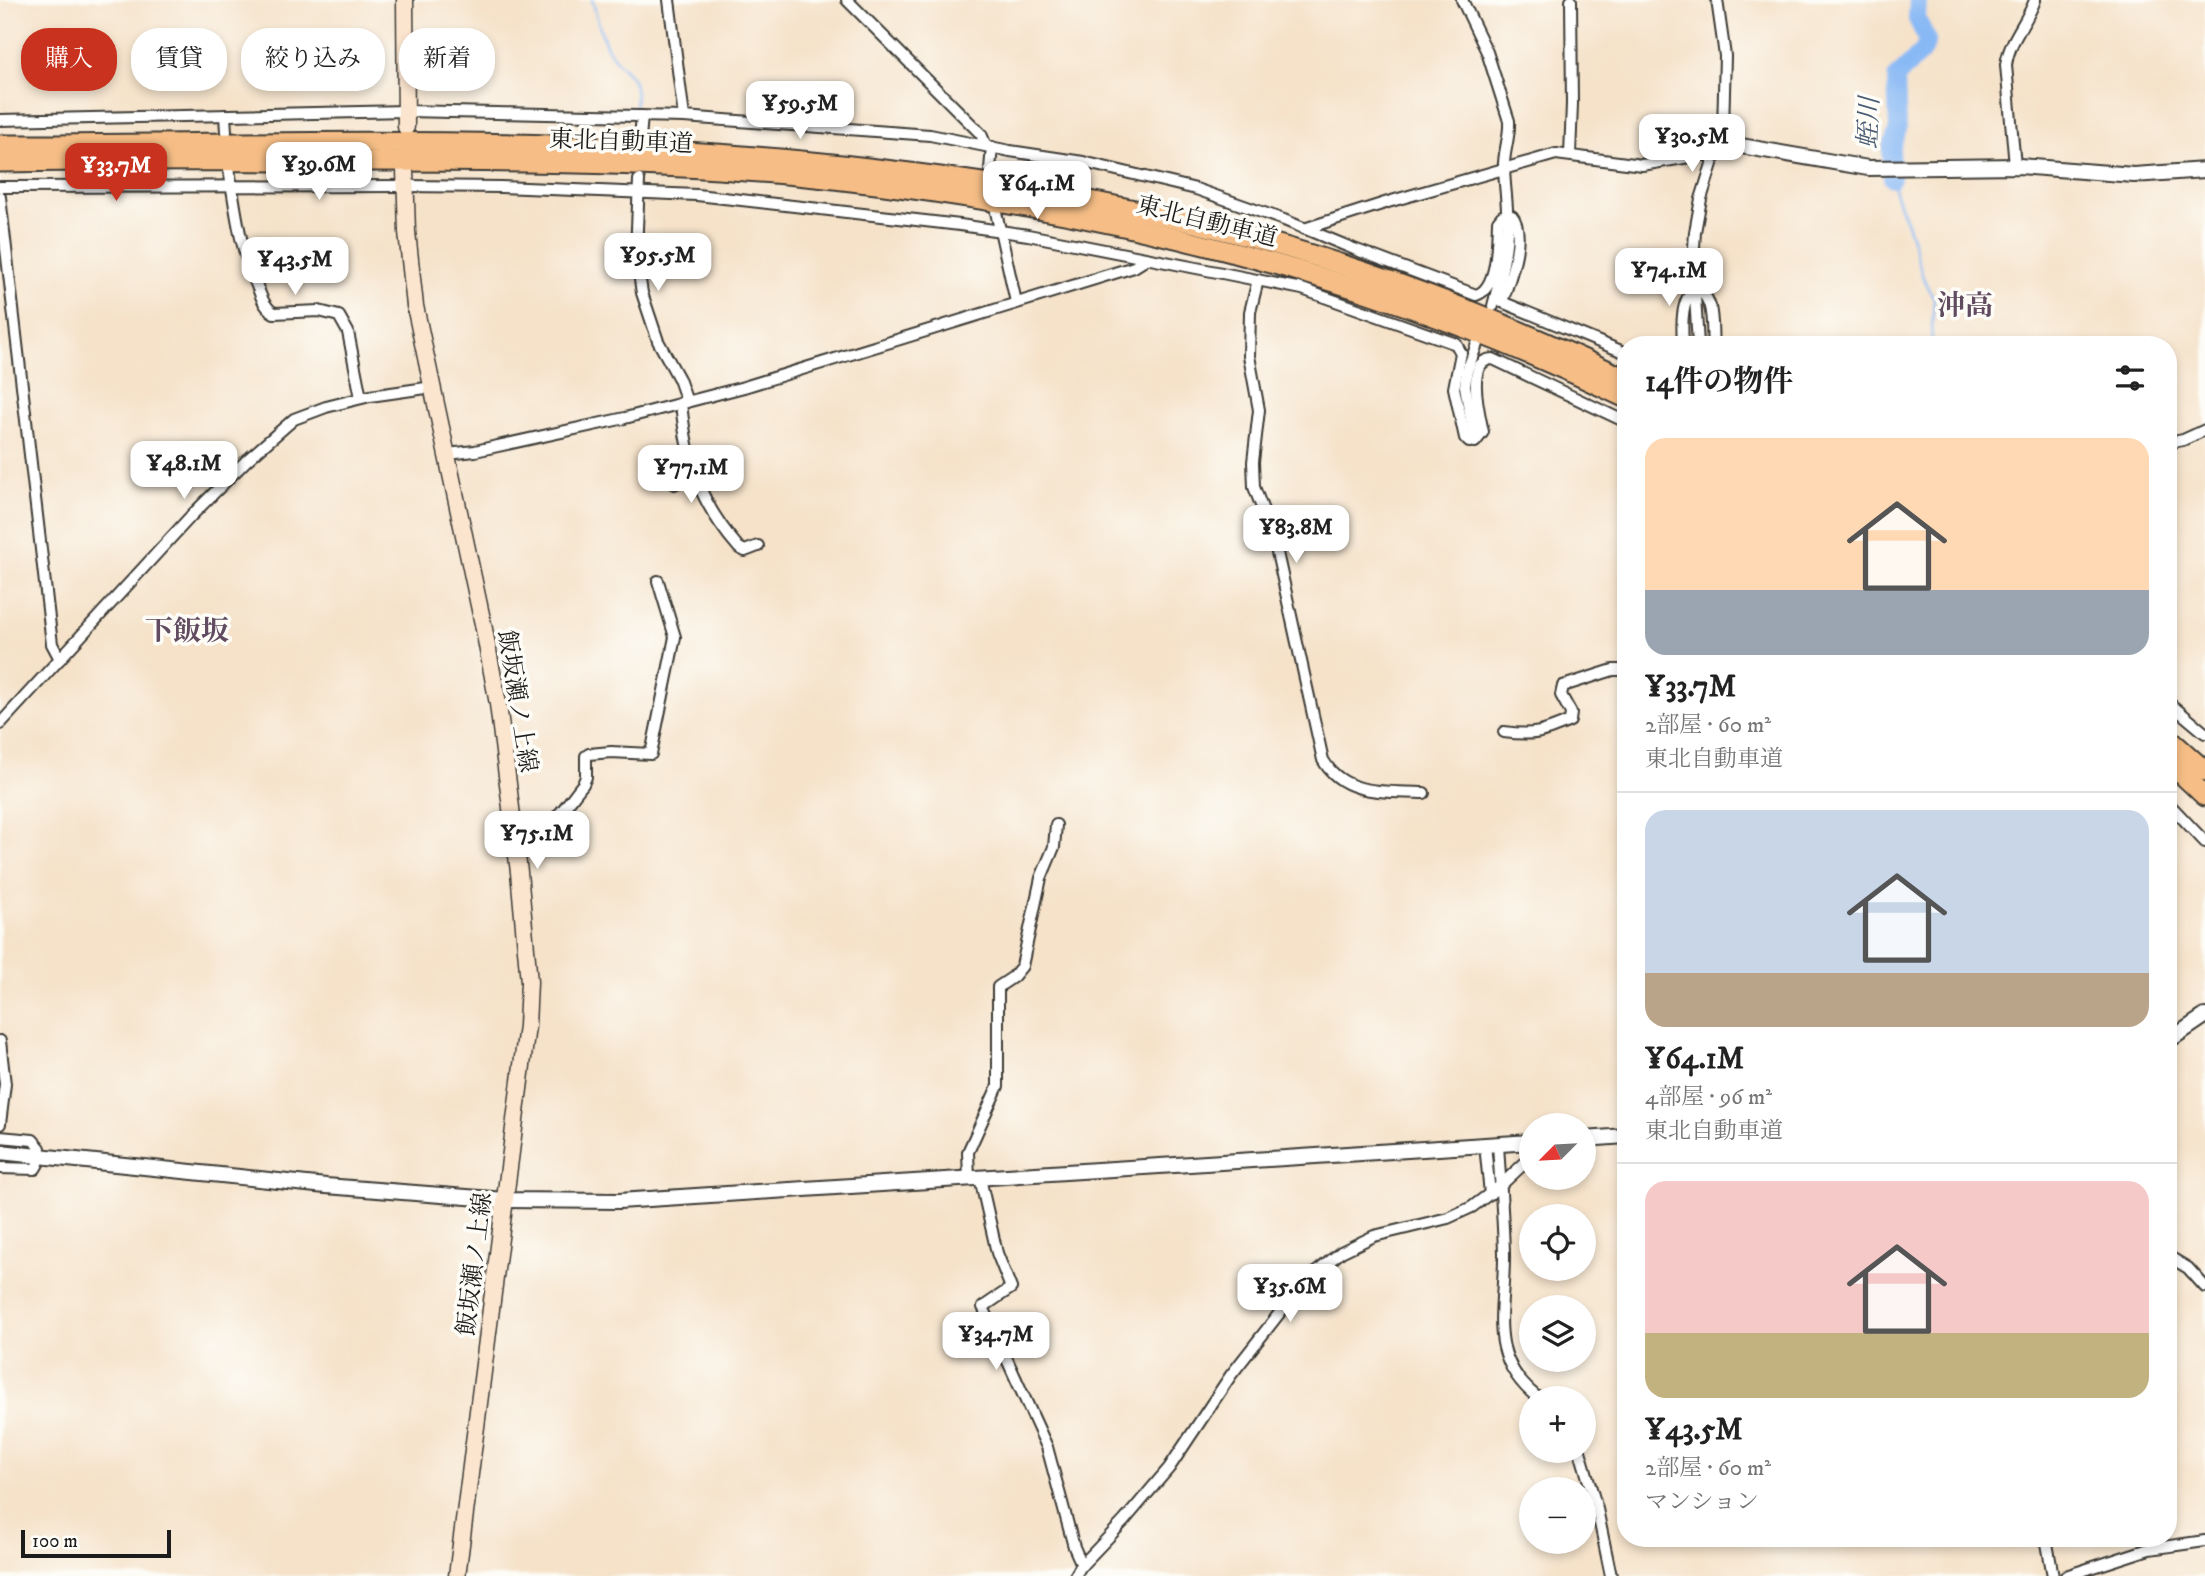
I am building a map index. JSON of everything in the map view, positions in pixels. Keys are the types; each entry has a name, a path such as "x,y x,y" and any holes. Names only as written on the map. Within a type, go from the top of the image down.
{"highway":[{"name":"東北自動車道","path":"6,154 349,143 548,145 725,154 978,181 1087,200 1252,238 1442,301 1562,349 1617,375"},
{"name":"東北自動車道","path":"6,154 608,164 822,178 1028,206 1232,250 1417,309 1557,366 1617,394"},
{"path":"2177,746 2205,771"},
{"path":"2177,770 2205,796"}],"main road":[{"path":"405,0 406,119"},
{"name":"飯坂瀬ノ上線","path":"405,178 412,280 498,704 529,982 527,1026 457,1576"}],"street":[{"path":"669,0 684,117"},
{"path":"847,0 981,134 989,147 990,169"},
{"path":"1462,0 1487,52 1506,110 1510,133 1504,156 1507,215 1505,250 1493,306"},
{"path":"1570,155 1571,0"},
{"path":"1698,336 1693,263 1695,232 1701,199 1723,129 1725,55 1717,0"},
{"path":"2015,166 2007,55 2035,0"},
{"path":"225,115 226,132"},
{"path":"0,120 225,115 406,119 642,116 930,135 1083,162 1196,189 1284,220 1476,295 1483,293 1489,285 1499,240 1498,221 1507,215 1517,222 1517,237 1513,270 1502,302 1617,350"},
{"path":"640,138 642,116"},
{"path":"1304,229 1556,154 1642,165 1702,155 1716,148 1868,168 2015,166 2134,175 2205,170"},
{"path":"229,169 240,241 245,259 266,305 274,313 319,311 339,316 348,332 361,398"},
{"path":"0,187 232,187 405,178 639,186 999,231 1302,289 1456,344 1461,353 1455,394 1465,438 1469,442 1475,442 1483,432 1476,380 1482,363 1488,359 1617,418"},
{"path":"639,186 636,253 642,293 658,341 679,379 694,475 714,517 739,548 745,551 758,546"},
{"path":"0,197 52,643 60,659"},
{"path":"996,212 1016,302"},
{"path":"447,454 475,451 744,387 1134,267 1145,258"},
{"path":"1258,280 1250,312 1249,356 1259,410 1253,462 1254,487 1279,557 1324,760 1333,773 1354,787 1424,793"},
{"path":"1683,336 1687,297 1695,289"},
{"path":"1695,289 1702,291 1710,306 1712,336"},
{"path":"1475,442 1465,387 1467,371 1477,344"},
{"path":"0,724 191,516 247,460 294,419 361,398 433,387"},
{"path":"2177,441 2205,430"},
{"path":"674,484 694,475"},
{"path":"514,840 523,840 548,828 583,784 586,777 586,756 589,754 652,754 675,637 658,581"},
{"path":"1504,732 1537,734 1570,721 1571,713 1561,695 1563,686 1617,670"},
{"path":"2177,710 2205,733"},
{"path":"2177,812 2205,842"},
{"path":"1056,825 1054,847 1041,878 1022,966 1013,977 998,987 998,1086 968,1152 996,1252 1011,1288 982,1307 1047,1447 1074,1547 1082,1565"},
{"path":"2177,1035 2205,1016"},
{"path":"0,1041 5,1072 0,1124"},
{"path":"0,1136 33,1140 40,1148 35,1169 0,1168"},
{"path":"1596,1138 1617,1137"},
{"path":"0,1152 326,1186 505,1200 619,1201 1519,1143"},
{"path":"1492,1144 1503,1215 1501,1337 1515,1371 1526,1386"},
{"path":"1490,1194 1492,1144"},
{"path":"1075,1576 1169,1468 1231,1375 1313,1275 1341,1252 1359,1242 1457,1215 1490,1194 1519,1168"},
{"path":"2177,1261 2188,1268 2205,1287"},
{"path":"1583,1463 1611,1576"},
{"path":"2177,1546 2205,1541"},
{"path":"2048,1547 2053,1576"},
{"path":"2066,1576 2139,1552 2169,1547"}],"waterway":[{"path":"592,0 607,47 635,86 635,108"},
{"name":"蛭川","path":"1892,178 1891,148 1898,129 1896,78 1924,50 1927,39 1917,19 1918,0"},
{"path":"1892,178 1922,276 1934,297 1932,336"}],"district":[{"name":"沖高","path":"1965,305"},
{"name":"下飯坂","path":"187,630"}]}
